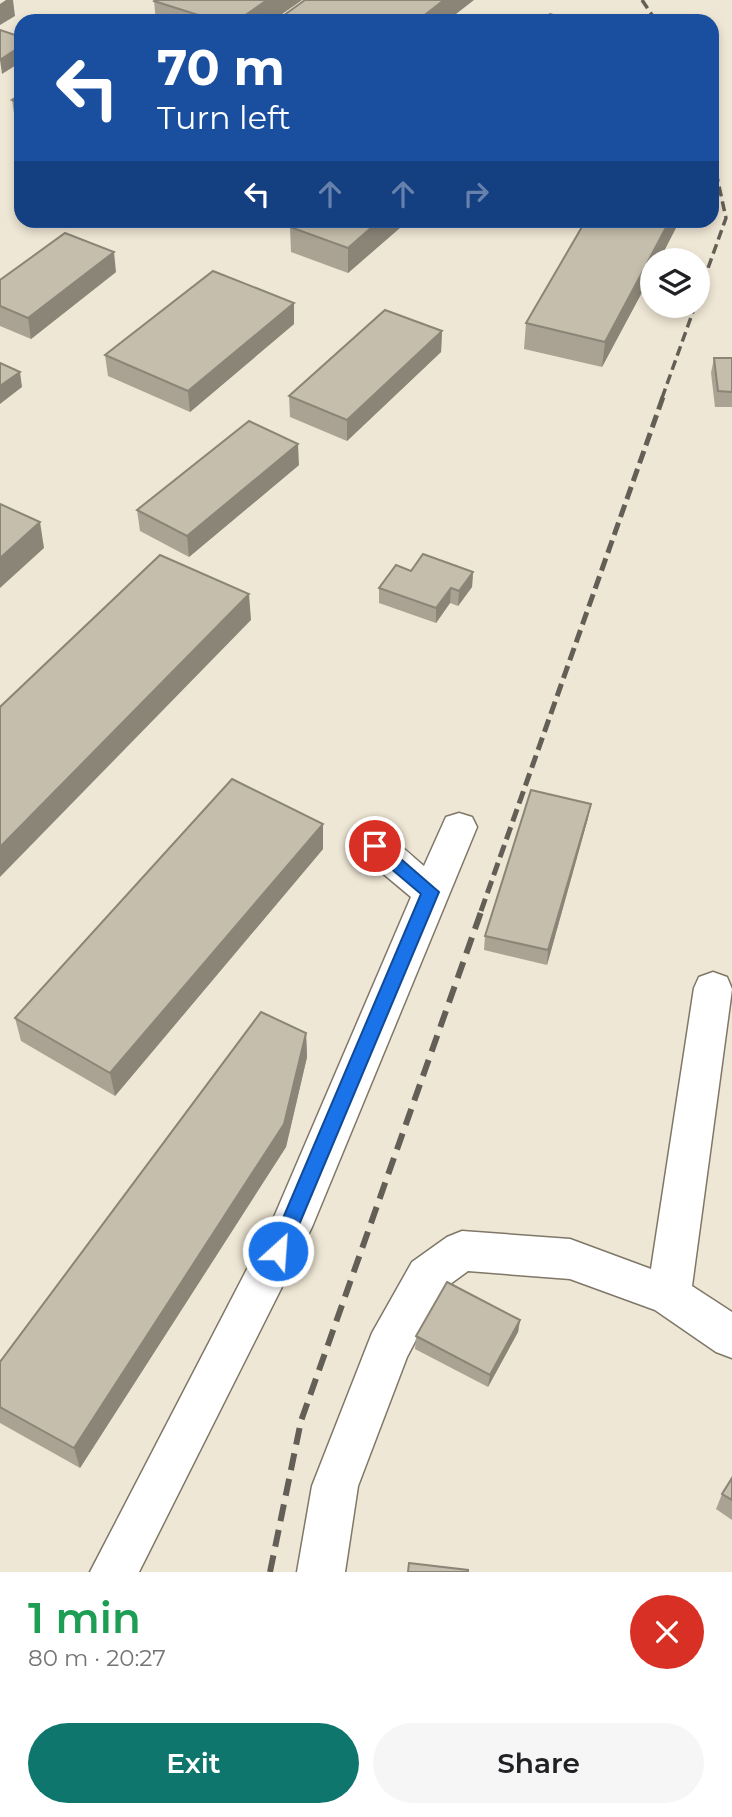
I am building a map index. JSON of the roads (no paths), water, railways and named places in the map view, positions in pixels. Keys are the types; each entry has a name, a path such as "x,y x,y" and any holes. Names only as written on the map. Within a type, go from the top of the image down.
{"lane":[{"path":"114,1572 291,1227 459,827"},
{"path":"375,846 431,892"},
{"path":"669,1295 713,988"},
{"path":"321,1572 335,1486 388,1348 427,1276 462,1251 570,1259 669,1295 732,1337"}],"railway":[{"path":"642,0 651,14"},
{"path":"710,263 726,218 719,186"},
{"path":"662,398 691,318"},
{"path":"481,911 663,397"},
{"path":"270,1572 301,1421 482,909"}]}
